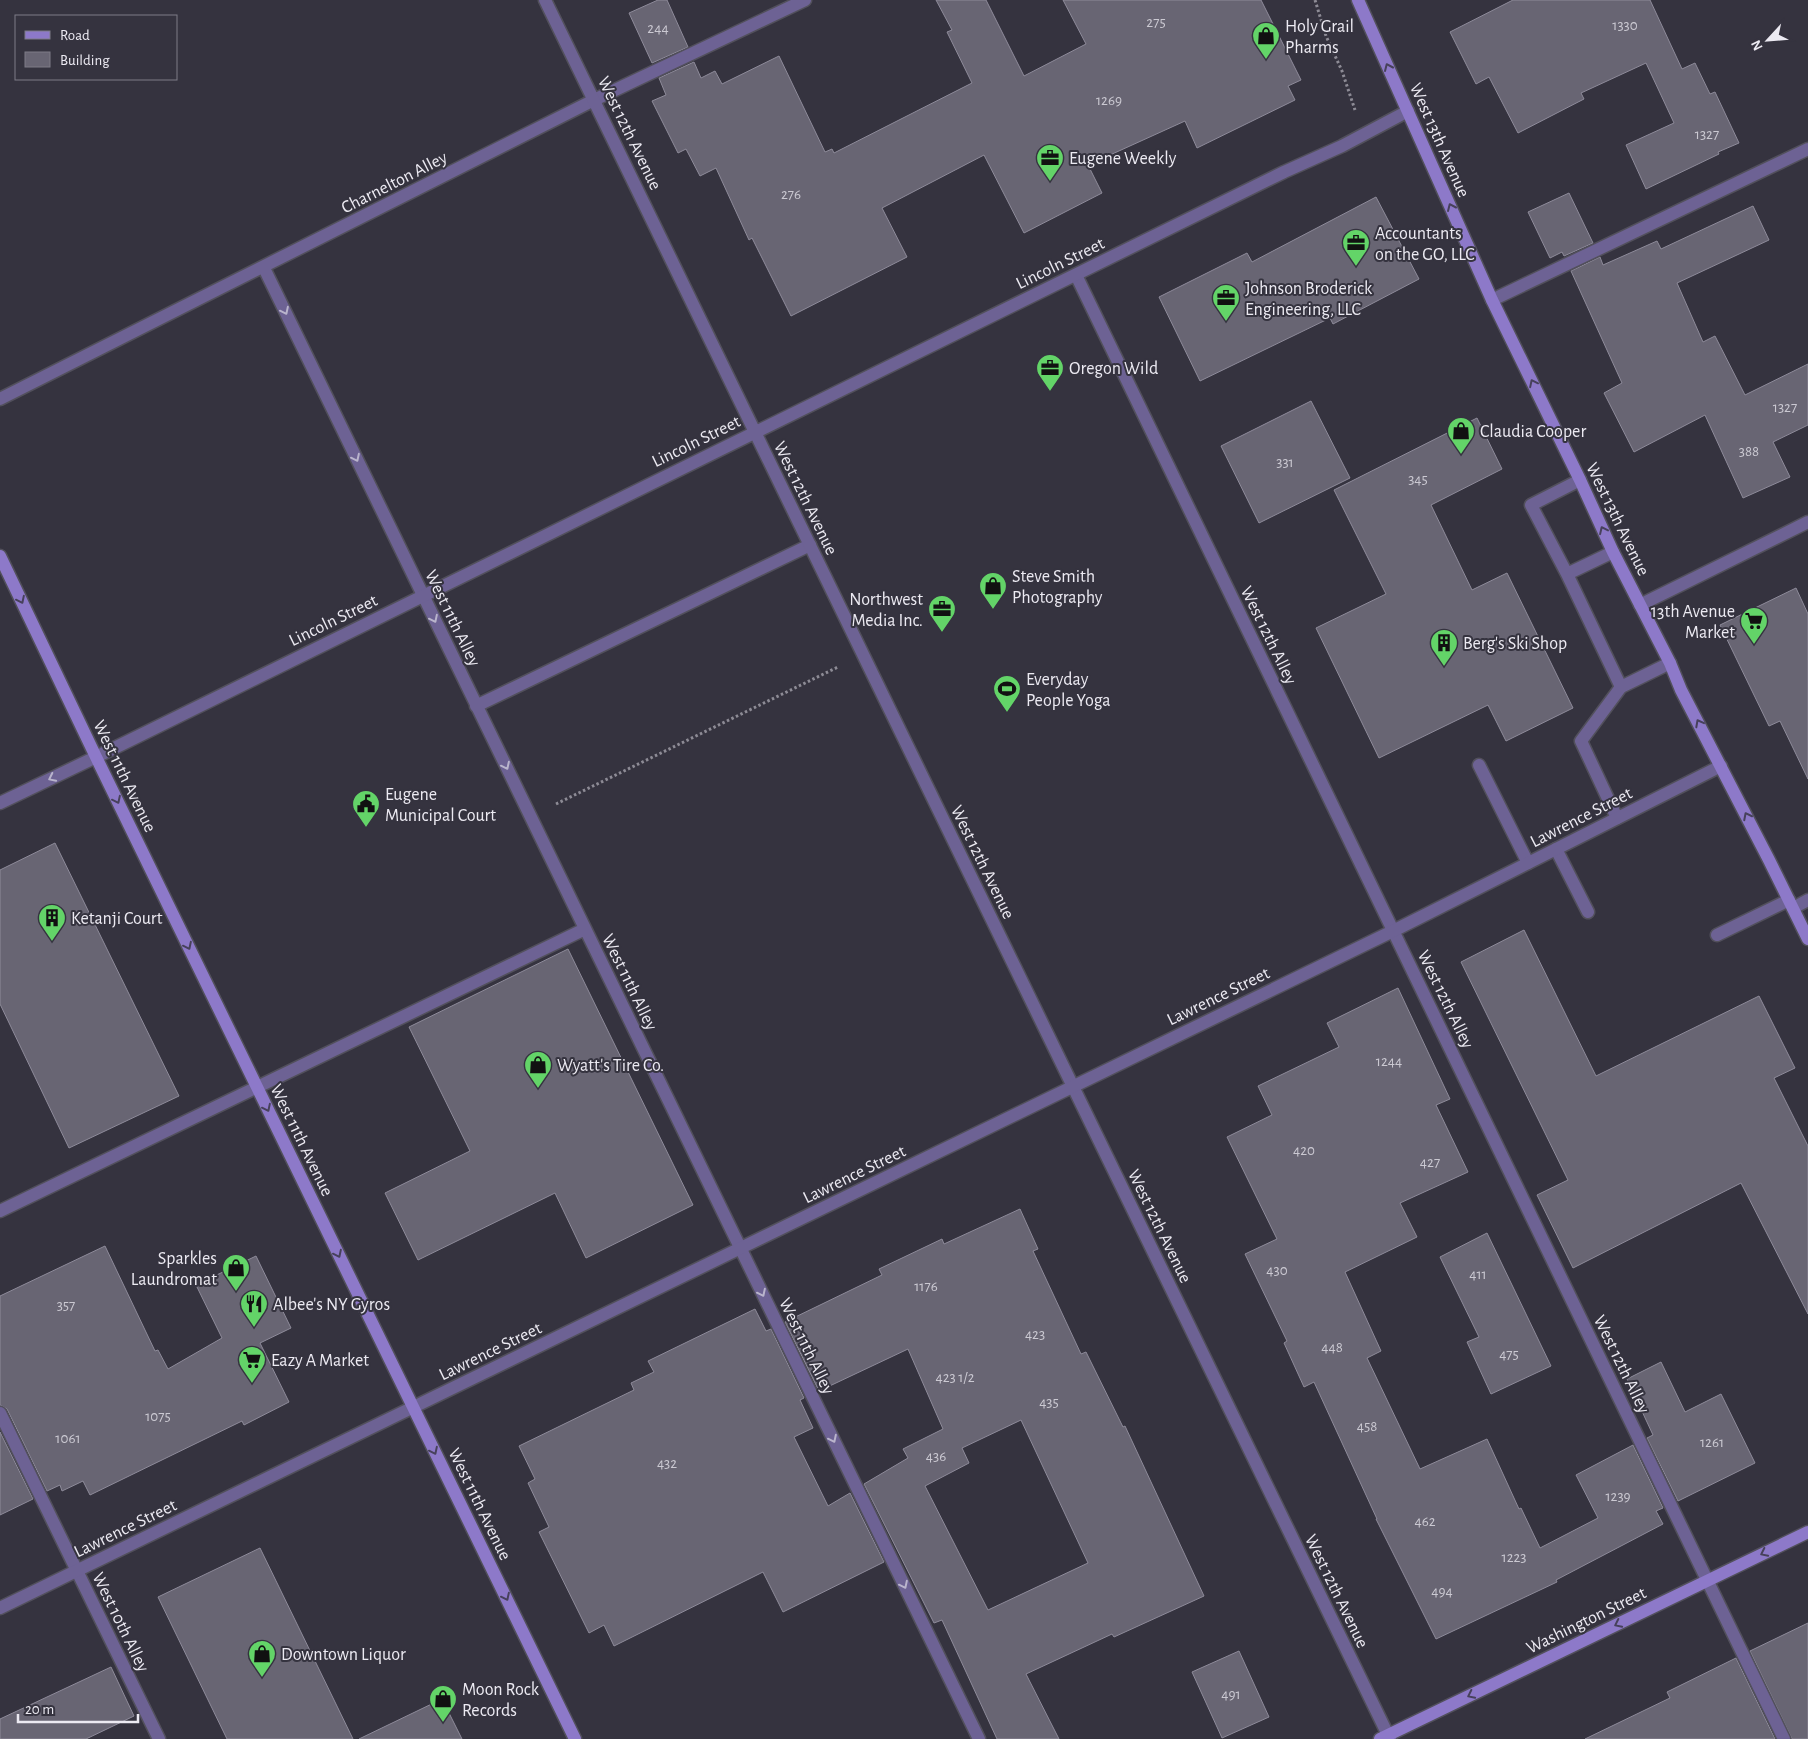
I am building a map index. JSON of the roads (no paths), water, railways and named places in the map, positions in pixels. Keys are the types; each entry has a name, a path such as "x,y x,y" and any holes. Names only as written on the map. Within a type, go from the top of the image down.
{"main road":[{"name":"West 13th Avenue","path":"1358,0 1492,300 1613,552 1670,663 1681,690 1808,939"},
{"name":"West 11th Avenue","path":"0,556 575,1739"},
{"name":"Washington Street","path":"1386,1738 1808,1532"}],"street":[{"name":"West 12th Avenue","path":"546,0 1073,1086 1386,1738"},
{"name":"Charnelton Alley","path":"0,399 264,268 594,100 805,0"},
{"name":"Lincoln Street","path":"0,803 1284,172 1342,146 1408,111"},
{"path":"1492,300 1808,149"},
{"name":"West 11th Alley","path":"264,268 979,1739"},
{"name":"West 12th Alley","path":"1076,275 1784,1739"},
{"path":"1580,480 1531,505 1567,574 1621,687"},
{"path":"1640,605 1808,522"},
{"path":"476,706 810,545"},
{"path":"1567,574 1613,552"},
{"path":"1618,818 1581,742 1621,687 1670,663"},
{"path":"1479,765 1528,863"},
{"name":"Lawrence Street","path":"0,1608 1393,931 1721,766"},
{"path":"1556,849 1588,912"},
{"path":"1717,935 1791,904 1808,900"},
{"path":"0,1211 585,929"},
{"name":"West 10th Alley","path":"0,1413 159,1739"}],"place":[{"name":"Holy Grail Pharms","path":"1266,60"},
{"name":"Eugene Weekly","path":"1050,182"},
{"name":"Accountants on the GO, LLC","path":"1356,267"},
{"name":"Johnson Broderick Engineering, LLC","path":"1226,322"},
{"name":"Oregon Wild","path":"1050,392"},
{"name":"Claudia Cooper","path":"1461,455"},
{"name":"Steve Smith Photography","path":"993,610"},
{"name":"Northwest Media Inc.","path":"942,633"},
{"name":"13th Avenue Market","path":"1754,645"},
{"name":"Berg's Ski Shop","path":"1444,667"},
{"name":"Everyday People Yoga","path":"1007,713"},
{"name":"Eugene Municipal Court","path":"366,828"},
{"name":"Ketanji Court","path":"52,942"},
{"name":"Wyatt's Tire Co.","path":"538,1089"},
{"name":"Sparkles Laundromat","path":"236,1292"},
{"name":"Albee's NY Gyros","path":"254,1328"},
{"name":"Eazy A Market","path":"252,1384"},
{"name":"Downtown Liquor","path":"262,1678"},
{"name":"Moon Rock Records","path":"443,1723"}]}
